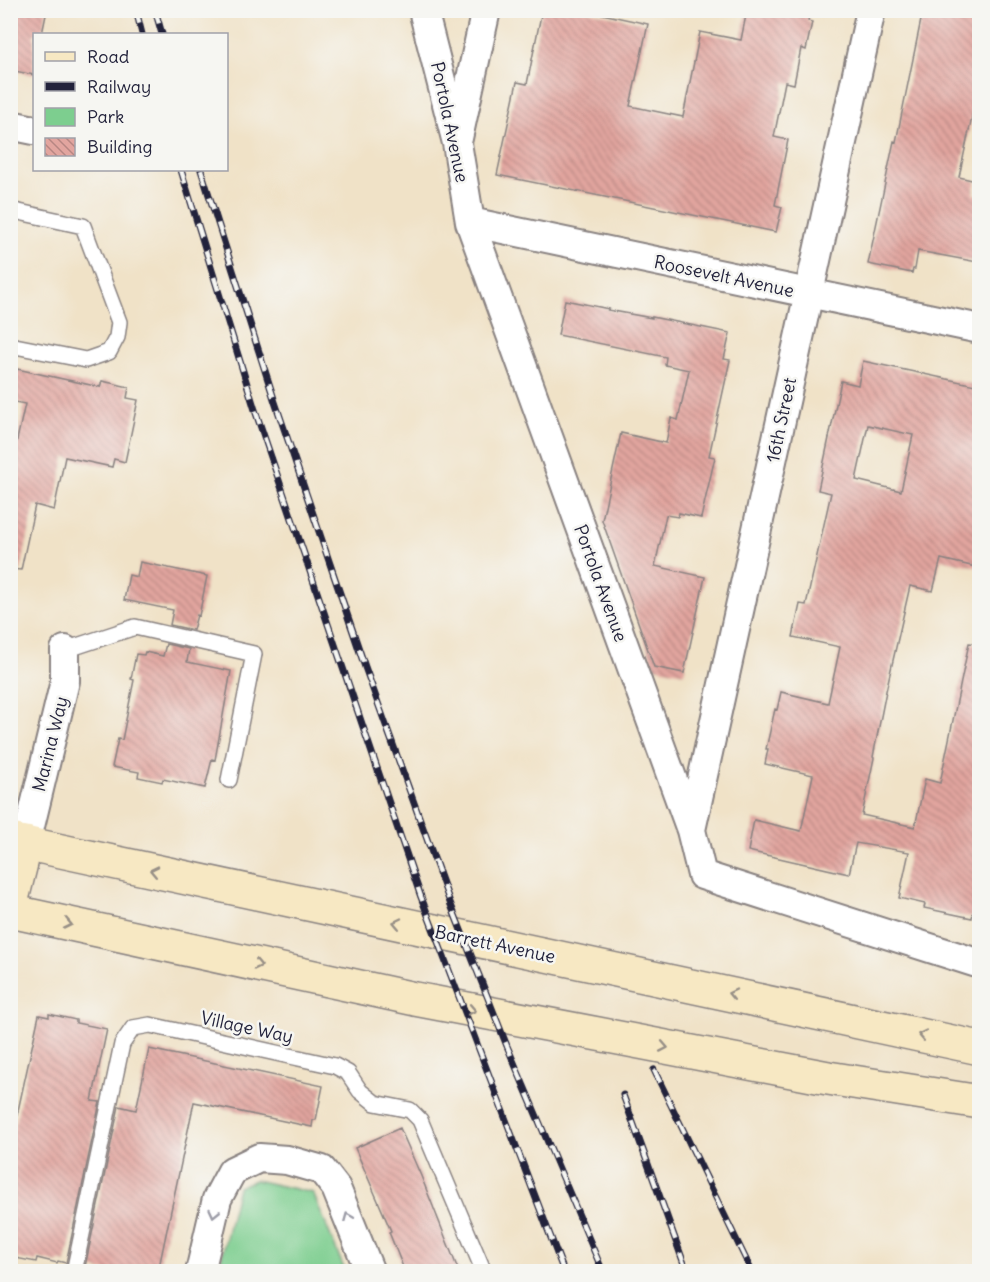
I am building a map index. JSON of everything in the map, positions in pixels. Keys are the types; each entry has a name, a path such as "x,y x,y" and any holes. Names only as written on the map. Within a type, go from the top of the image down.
{"main road":[{"name":"Marina Way","path":"10,909 18,842"},
{"name":"Barrett Avenue","path":"18,842 980,1048"},
{"path":"10,909 426,1002 828,1078 980,1102"}],"street":[{"name":"Portola Avenue","path":"423,10 457,143 470,222 691,830 702,875 980,964"},
{"path":"457,143 486,10"},
{"name":"16th Street","path":"691,830 871,10"},
{"path":"10,125 33,130"},
{"name":"Roosevelt Avenue","path":"470,222 980,329"},
{"name":"Marina Way","path":"18,842 65,681 65,650"},
{"path":"200,1272 217,1199 232,1171 259,1158 287,1160 322,1170 336,1188 370,1272"}],"lane":[{"path":"10,210 83,226 119,322 117,337 109,352 86,360 10,345"},
{"path":"65,650 135,627 254,654 229,780"},
{"name":"Village Way","path":"74,1272 122,1044 133,1028 150,1025 335,1066 348,1073 360,1091 375,1103 410,1110 420,1120 484,1272"}],"green space":[{"path":"255,1180 313,1193 345,1271 218,1272 238,1187"}],"building":[{"path":"10,10 47,10 42,33 33,33 33,75 10,70"},
{"path":"542,10 584,10 648,24 630,106 683,117 700,32 741,40 747,10 810,10 808,21 812,22 806,50 801,48 794,84 785,82 774,137 788,140 775,205 782,207 776,232 497,175 517,82 527,84"},
{"path":"923,10 980,10 980,80 959,177 976,181 973,194 980,195 980,247 977,262 918,251 915,269 912,273 868,264"},
{"path":"565,300 730,333 724,359 730,360 709,456 715,457 701,518 679,513 678,517 666,515 655,566 705,577 684,673 654,667 602,520 621,433 666,443 671,418 678,420 689,370 665,365 666,357 558,335"},
{"path":"863,361 980,386 980,568 941,559 933,591 910,586 886,691 862,815 915,827 925,779 940,783 969,643 980,644 980,915 973,913 972,918 924,908 925,904 899,898 909,852 856,843 849,874 748,851 754,820 801,831 813,775 765,764 768,749 766,749 781,692 828,703 840,647 793,637 800,604 806,605 831,493 818,490 841,381 858,385","holes":["868,425 913,435 901,491 856,480"]},
{"path":"17,369 100,387 102,381 129,387 127,398 138,400 125,462 114,459 112,467 65,457 54,510 35,505 21,570 10,569 10,471 25,404 10,401"},
{"path":"140,562 207,576 199,616 197,615 193,630 170,625 173,610 124,600 129,575 137,577"},
{"path":"166,644 189,649 187,662 231,671 215,760 212,759 205,788 163,779 162,782 138,777 139,772 112,767 118,739 122,740 134,680 131,679 136,654 144,655 145,652 163,656"},
{"path":"49,1014 76,1020 76,1023 107,1029 92,1101 100,1102 66,1263 37,1258 36,1262 10,1257 10,1147 39,1015 49,1017"},
{"path":"149,1049 323,1086 316,1120 313,1120 312,1127 194,1102 158,1272 108,1272 85,1267 119,1106 136,1110"},
{"path":"400,1128 459,1272 405,1272 389,1232 391,1231 355,1148"}],"railway":[{"path":"136,10 142,33"},
{"path":"155,10 162,33"},
{"path":"181,171 255,410 421,897 564,1272"},
{"path":"201,171 275,402 365,667 449,900 507,1046 603,1272"},
{"path":"654,1070 752,1272"},
{"path":"623,1095 687,1272"}]}
